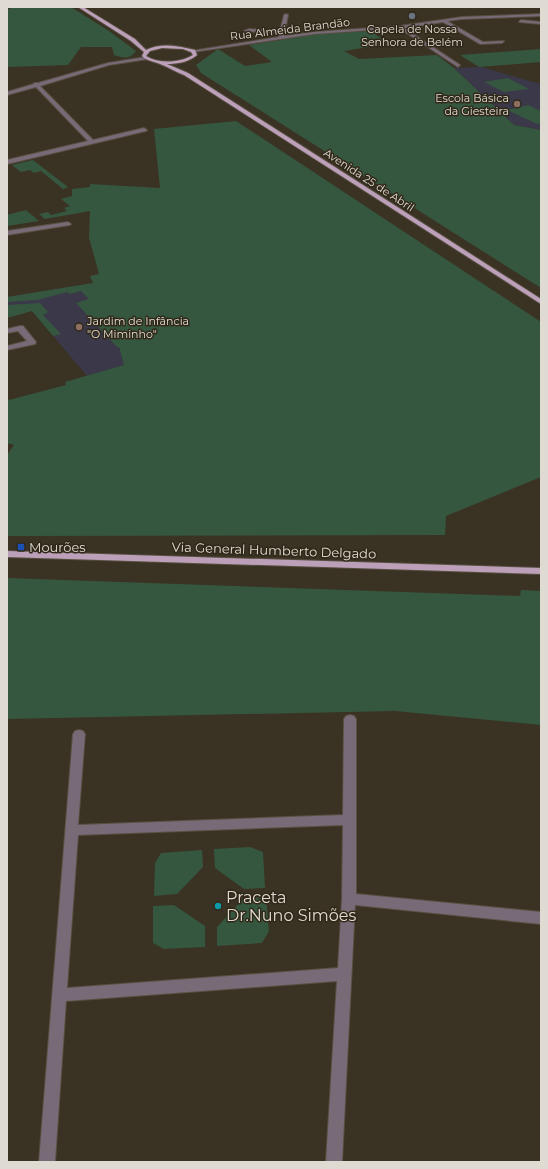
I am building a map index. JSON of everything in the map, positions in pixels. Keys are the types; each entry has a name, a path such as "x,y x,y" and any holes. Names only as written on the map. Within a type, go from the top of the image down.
{"main road":[{"path":"80,7 133,40 146,52"},
{"path":"133,40 144,42"},
{"path":"150,44 184,48 193,51 195,55 188,60 184,67 186,74"},
{"path":"146,52 155,48 169,47"},
{"path":"146,52 144,54 146,58 160,62 188,60"},
{"name":"Avenida 25 de Abril","path":"160,62 170,68 186,74 541,302"},
{"name":"Via General Humberto Delgado","path":"7,554 541,571"}],"street":[{"path":"474,12 477,17"},
{"path":"281,38 286,15"},
{"path":"492,16 541,15"},
{"path":"492,16 541,23"},
{"name":"Rua Almeida Brandão","path":"193,51 314,33 400,27 442,20 492,16"},
{"path":"442,20 482,43 502,42"},
{"path":"400,27 458,66"},
{"path":"246,32 249,30 282,32"},
{"path":"7,94 36,84 108,64 146,58"},
{"path":"36,84 92,142"},
{"path":"7,162 144,130"},
{"path":"7,233 68,224"},
{"path":"7,331 20,328 32,342 7,348"},
{"path":"334,1162 349,899 350,719"},
{"path":"47,1162 79,734"},
{"path":"72,830 350,820"},
{"path":"349,899 541,918"},
{"path":"60,995 345,974"}],"shaded area":[{"name":"Escola Básica da Giesteira","path":"481,67 541,84 541,130 514,125 454,68"},
{"name":"Jardim de Infância \"O Miminho\"","path":"101,282 124,365 87,376 32,311 7,318 7,297"}],"green space":[{"path":"12,7 71,7 109,31 136,51 131,56 123,57 114,55 112,47 81,47 68,65 7,67 7,10"},
{"path":"371,31 388,44 344,51 359,59 437,55 454,68 514,125 541,130 541,288 201,73 196,65 218,49 245,66 272,62 249,45 317,34"},
{"path":"541,49 541,62 479,67 460,55"},
{"path":"508,78 529,89 504,92 484,82"},
{"path":"528,105 541,111 541,123 537,124 507,110"},
{"path":"236,121 541,322 541,477 446,516 445,535 7,536 7,455 14,445 7,443 7,398 9,400 66,385 65,382 124,365 119,347 117,347 76,303 89,299 81,291 70,294 67,292 37,300 7,302 7,297 93,283 90,276 99,274 89,238 90,211 45,219 39,214 48,212 51,215 67,211 64,208 70,206 61,199 72,196 72,189 90,187 90,184 160,188 154,129"},
{"path":"33,160 68,187 63,189 41,171 34,173 30,170 21,172 12,165"},
{"path":"26,210 39,221 7,226 7,215"},
{"path":"40,303 48,312 43,315 61,334 53,336 32,311 7,318 7,305"},
{"path":"7,578 520,596 521,590 541,591 541,725 395,711 7,719"},
{"path":"250,847 263,852 265,888 244,889 215,868 214,849"},
{"path":"202,850 203,867 177,894 154,896 155,863 161,853"},
{"path":"266,897 269,931 262,943 217,946 217,927 243,899"},
{"path":"174,905 205,926 205,947 164,949 153,943 153,906"}],"place":[{"name":"Capela de Nossa Senhora de Belém","path":"412,16"},
{"name":"Escola Básica da Giesteira","path":"517,104"},
{"name":"Jardim de Infância \"O Miminho\"","path":"79,327"},
{"name":"Mourões","path":"21,547"},
{"name":"Praceta Dr.Nuno Simões","path":"218,906"}]}
